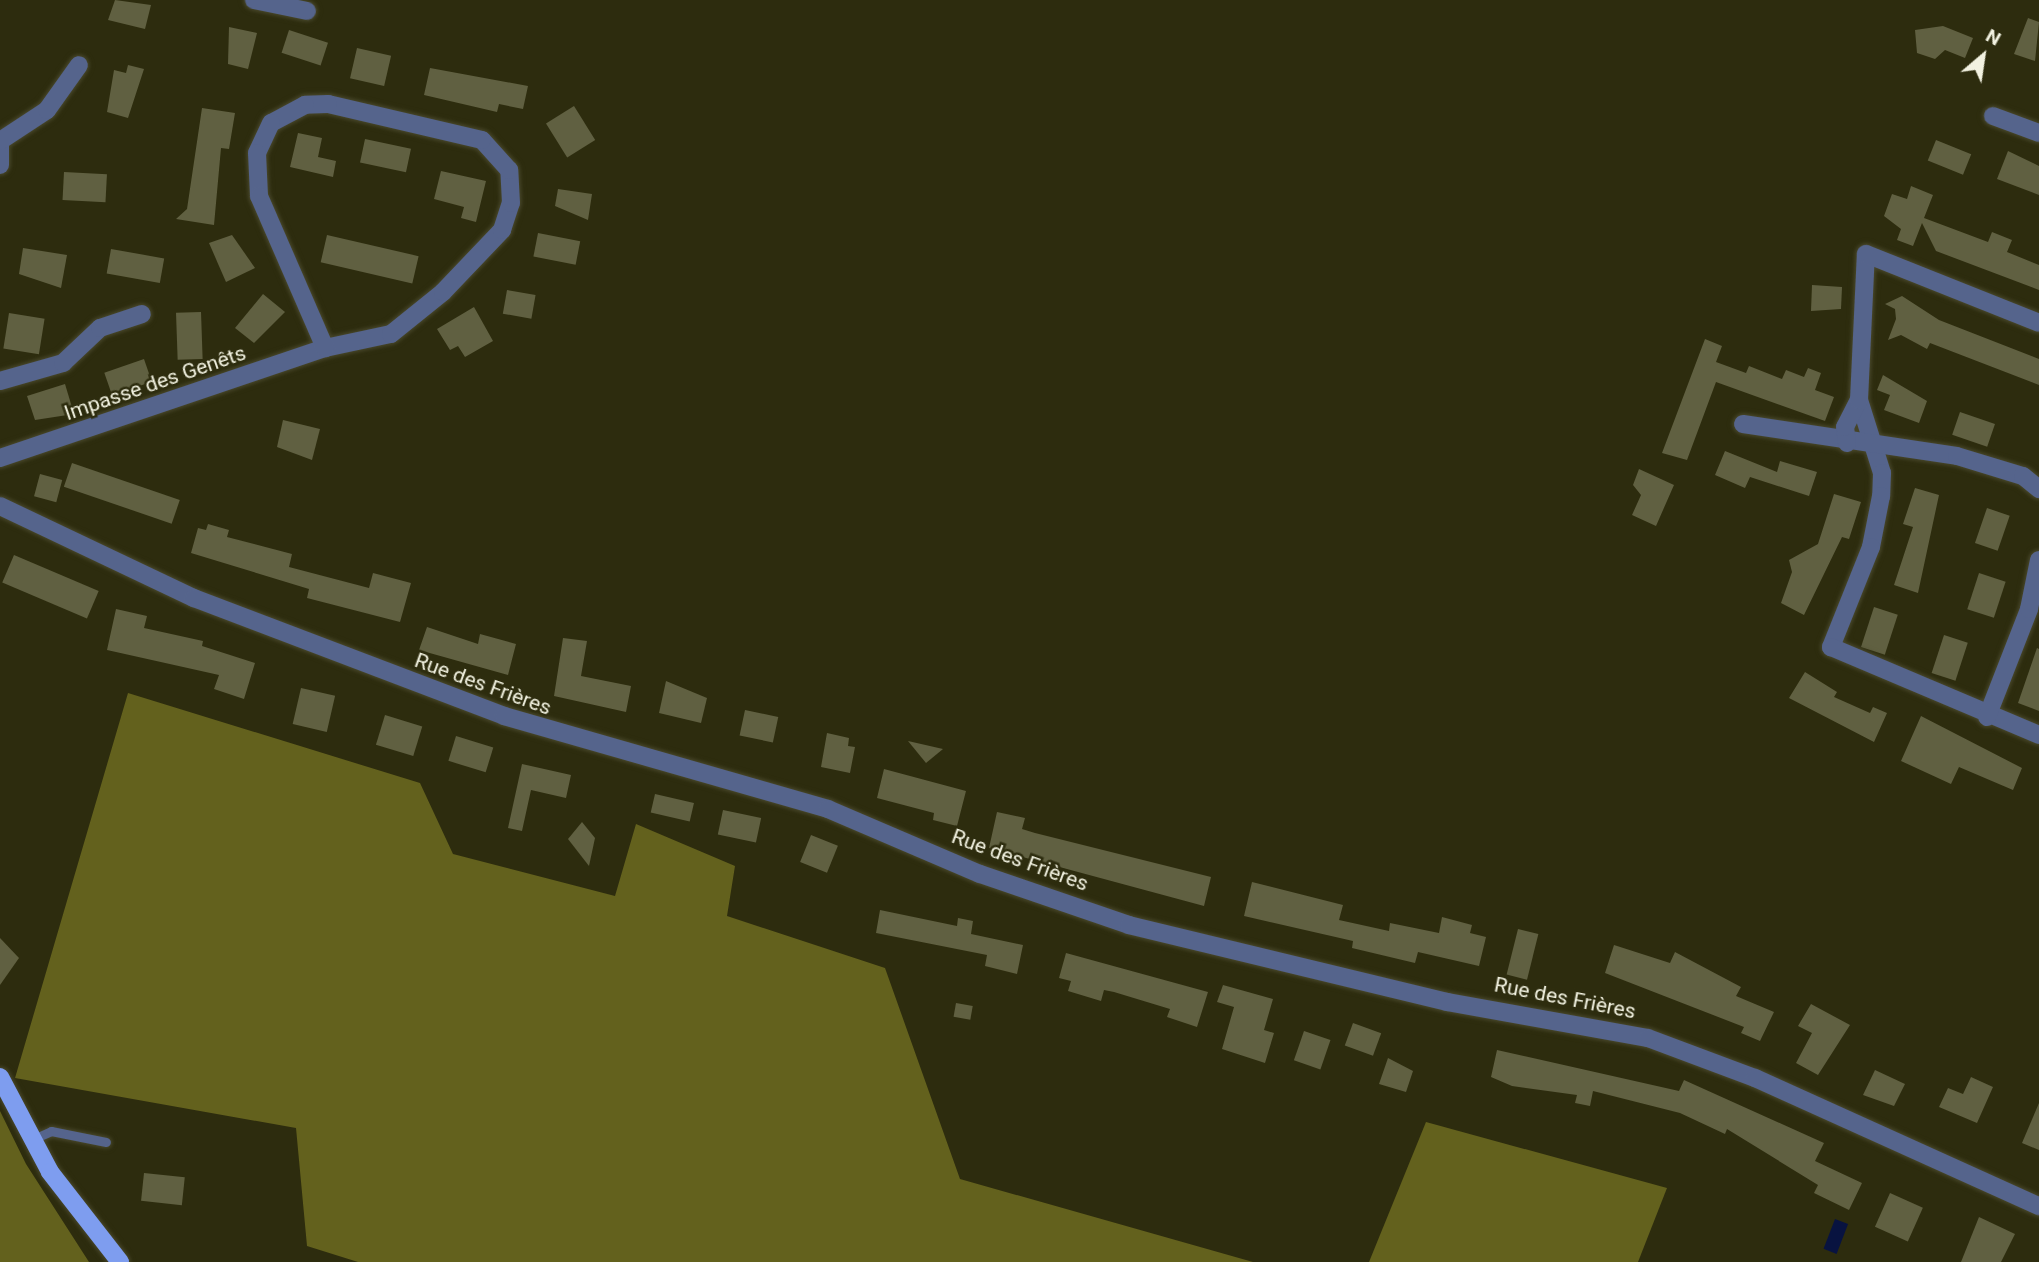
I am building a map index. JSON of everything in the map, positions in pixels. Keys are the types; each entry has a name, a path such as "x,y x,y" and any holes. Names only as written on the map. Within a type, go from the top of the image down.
{"main road":[{"path":"0,1077 31,1140 76,1209 120,1262"}],"street":[{"path":"254,0 307,10"},
{"path":"0,165 0,141 47,110 79,65"},
{"name":"Impasse des Genêts","path":"0,458 325,348 391,334 443,292 502,230 511,203 509,170 482,140 328,104 305,105 271,123 257,153 259,196 325,348"},
{"path":"1993,116 2039,133"},
{"path":"2039,323 1866,254 1859,400 1882,473 1871,547 1830,646 1987,717 2039,735"},
{"path":"0,381 63,363 100,328 142,314"},
{"path":"1847,443 1845,427 1859,400"},
{"path":"1744,424 1847,443 1957,456 2022,476 2039,489"},
{"name":"Rue des Frières","path":"0,506 194,598 516,720 828,809 980,874 1129,925 1447,1002 1648,1038 1755,1078 2039,1206"},
{"path":"1987,717 2029,609 2039,560"}],"lane":[{"path":"31,1140 51,1131 106,1142"}],"shaded area":[{"path":"128,693 420,783 453,854 615,896 636,824 735,866 727,916 885,968 960,1179 1253,1262 358,1262 307,1246 296,1128 15,1078"},
{"path":"0,1111 26,1164 89,1262 0,1262"},
{"path":"1426,1122 1667,1188 1638,1262 1369,1262"},
{"path":"1835,1219 1848,1224 1837,1254 1824,1249"}],"building":[{"path":"115,0 151,5 145,29 108,20"},
{"path":"2028,18 2039,22 2035,61 2014,54"},
{"path":"1943,26 1973,38 1965,58 1945,50 1935,59 1917,53 1915,30"},
{"path":"229,27 257,33 248,69 228,64"},
{"path":"289,30 328,43 321,65 282,53"},
{"path":"357,48 391,56 384,86 350,78"},
{"path":"128,65 144,69 128,118 107,112 114,70 126,73"},
{"path":"430,68 528,86 523,109 499,104 497,112 424,95"},
{"path":"574,106 595,140 567,157 546,123"},
{"path":"202,108 235,113 229,149 221,148 214,225 176,219 187,209"},
{"path":"298,133 322,138 318,157 336,161 333,177 290,167"},
{"path":"365,139 411,149 406,172 360,162"},
{"path":"1936,140 1971,154 1963,175 1928,160"},
{"path":"2008,151 2039,166 2039,195 1997,179"},
{"path":"441,171 486,181 476,222 461,218 464,207 434,199"},
{"path":"64,172 107,174 105,202 63,200"},
{"path":"1911,186 1933,195 1924,218 1988,242 1992,232 2012,240 2007,252 2039,265 2039,290 1936,251 1922,223 1913,246 1897,240 1901,229 1884,216 1892,194 1907,199"},
{"path":"558,189 592,194 588,220 555,206"},
{"path":"538,233 580,241 576,265 533,257"},
{"path":"232,235 255,268 226,282 209,243"},
{"path":"327,235 419,256 412,283 321,262"},
{"path":"23,248 67,255 61,288 19,274"},
{"path":"111,249 164,258 160,283 107,274"},
{"path":"1812,285 1842,287 1841,309 1811,311"},
{"path":"507,290 536,295 531,319 503,314"},
{"path":"263,294 285,312 254,343 235,328"},
{"path":"1902,296 1939,320 2039,359 2039,385 1930,343 1927,349 1901,335 1888,340 1896,319 1895,309 1885,304"},
{"path":"474,307 493,341 465,357 458,346 450,350 437,329"},
{"path":"201,312 203,359 178,360 176,313"},
{"path":"9,313 45,319 39,354 3,349"},
{"path":"1705,339 1722,346 1716,362 1746,373 1749,366 1782,379 1786,370 1804,377 1808,368 1821,373 1815,390 1834,397 1825,421 1716,382 1687,460 1662,453"},
{"path":"144,359 152,382 112,395 104,373"},
{"path":"1883,375 1927,401 1919,423 1884,410 1890,395 1877,390"},
{"path":"65,384 74,414 35,420 27,396"},
{"path":"1960,412 1995,424 1987,447 1952,435"},
{"path":"283,420 320,429 312,460 277,447"},
{"path":"1725,451 1777,472 1780,461 1817,472 1809,496 1750,477 1745,488 1715,475"},
{"path":"72,463 180,500 172,524 64,487"},
{"path":"1639,469 1674,485 1656,526 1632,515 1641,495 1633,485"},
{"path":"40,474 62,480 56,502 34,496"},
{"path":"1915,488 1939,495 1918,593 1894,585 1913,527 1903,524"},
{"path":"1834,494 1861,502 1849,539 1842,537 1804,615 1781,603 1792,572 1789,560 1818,544"},
{"path":"1987,508 2010,516 1998,551 1975,543"},
{"path":"208,524 229,530 227,537 292,554 289,567 369,588 373,573 411,583 400,622 307,598 309,589 191,553 198,528 206,530"},
{"path":"14,555 99,591 87,619 2,583"},
{"path":"1979,573 2006,582 1994,618 1967,609"},
{"path":"1874,607 1898,615 1885,655 1861,647"},
{"path":"116,609 147,616 144,628 203,641 202,646 255,663 244,699 214,689 219,675 107,650"},
{"path":"427,627 478,644 480,634 516,644 508,675 419,650"},
{"path":"1944,635 1968,643 1955,681 1932,673"},
{"path":"563,638 587,641 581,676 631,686 626,712 554,696"},
{"path":"2037,648 2039,649 2039,711 2018,703"},
{"path":"1805,672 1837,692 1834,697 1870,713 1873,707 1887,713 1874,742 1789,698"},
{"path":"666,681 707,698 701,723 659,713"},
{"path":"301,688 335,696 327,732 293,724"},
{"path":"745,710 778,717 773,743 740,735"},
{"path":"385,715 422,726 413,756 376,745"},
{"path":"1921,716 2022,768 2013,790 1959,767 1951,784 1901,761"},
{"path":"827,733 849,738 848,746 855,747 850,773 821,767"},
{"path":"456,736 493,747 486,772 448,761"},
{"path":"908,741 943,749 926,763"},
{"path":"522,764 571,775 566,798 531,790 522,831 508,828"},
{"path":"884,769 966,791 957,826 933,820 934,813 877,798"},
{"path":"655,794 694,803 690,822 651,813"},
{"path":"723,810 761,818 756,843 718,834"},
{"path":"997,812 1025,818 1022,829 1035,833 1211,877 1204,906 989,848"},
{"path":"582,822 595,838 589,866 568,839"},
{"path":"811,835 838,846 827,873 800,862"},
{"path":"1252,882 1343,905 1339,920 1389,931 1390,923 1439,933 1442,917 1472,925 1470,933 1486,937 1479,966 1418,952 1415,963 1352,948 1353,941 1244,916"},
{"path":"880,910 957,926 958,918 973,921 971,934 1023,945 1017,974 985,966 987,955 876,933"},
{"path":"1518,929 1538,934 1527,980 1507,975"},
{"path":"0,938 19,958 0,985"},
{"path":"1614,945 1670,963 1675,952 1741,987 1736,996 1774,1012 1760,1041 1741,1033 1744,1027 1605,973"},
{"path":"1066,953 1208,992 1197,1027 1167,1017 1170,1009 1114,992 1104,990 1101,1001 1068,991 1071,981 1059,978"},
{"path":"1223,985 1273,999 1264,1030 1274,1033 1265,1063 1222,1049 1234,1007 1217,1002"},
{"path":"956,1003 973,1006 970,1020 954,1017"},
{"path":"1811,1004 1850,1025 1818,1075 1796,1063 1812,1033 1798,1026"},
{"path":"1353,1023 1381,1033 1373,1056 1345,1046"},
{"path":"1304,1031 1330,1040 1320,1069 1294,1060"},
{"path":"1497,1050 1679,1091 1684,1080 1824,1143 1815,1161 1862,1183 1849,1210 1814,1193 1818,1185 1727,1129 1725,1134 1680,1113 1593,1091 1590,1106 1575,1103 1577,1095 1512,1086 1491,1077"},
{"path":"1388,1058 1413,1071 1406,1092 1379,1084"},
{"path":"1875,1070 1905,1084 1894,1106 1863,1095"},
{"path":"1971,1077 1993,1087 1977,1123 1939,1107 1948,1088 1963,1094"},
{"path":"2039,1103 2039,1150 2022,1143"},
{"path":"144,1173 185,1177 182,1205 141,1201"},
{"path":"1890,1193 1923,1208 1908,1241 1875,1227"},
{"path":"1979,1217 2015,1234 2001,1262 1961,1262"}]}
